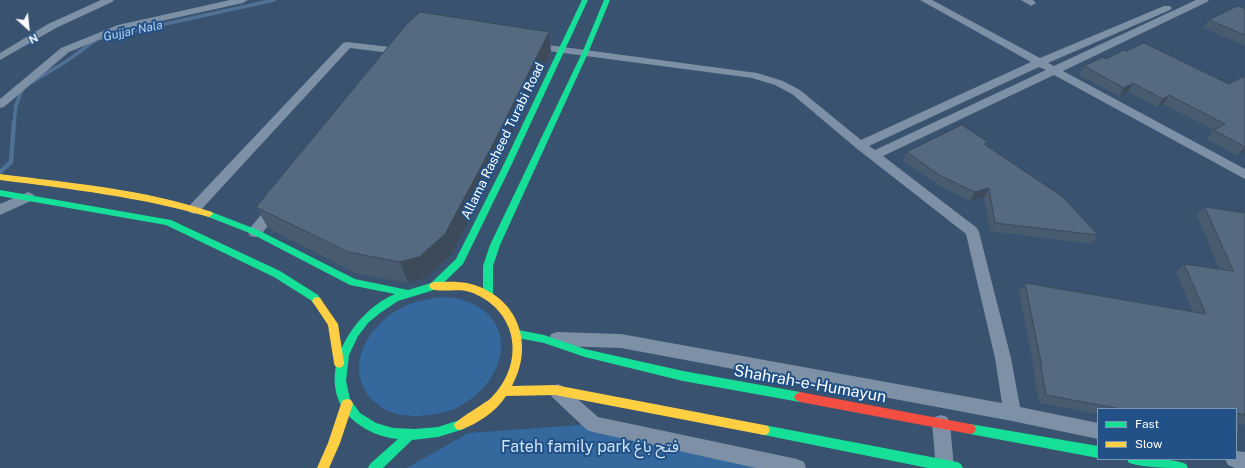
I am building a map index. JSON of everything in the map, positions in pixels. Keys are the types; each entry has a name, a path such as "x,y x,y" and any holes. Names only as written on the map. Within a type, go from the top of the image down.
{"main road":[{"name":"Allama Rasheed Turabi Road","path":"434,286 460,261 585,0"},
{"path":"488,296 488,266 495,245 585,54 607,0"},
{"path":"0,177 55,183 121,193 194,209 255,232 353,282 407,293"},
{"path":"0,193 168,222 277,274 315,298 333,324 340,363 340,384 347,404 361,421 382,432 408,437 436,434 462,425 486,410 504,390 514,372 519,352 518,334 511,316 498,302 488,296 460,286 434,286 407,293 383,305 362,323 348,342 340,363"},
{"name":"Shahrah-e-Humayun","path":"518,334 544,339 586,353 683,376 1097,452"},
{"path":"504,390 555,390 949,467"},
{"path":"323,468 334,443 347,404"},
{"path":"374,468 408,437"},
{"path":"1138,460 1182,468"}],"street":[{"path":"0,57 52,26 110,0"},
{"path":"0,105 65,50 122,27 243,0"},
{"path":"925,0 1245,175"},
{"path":"860,145 1038,62 1184,0"},
{"path":"875,155 1204,0"},
{"path":"519,44 585,54 745,74 779,83 796,92 860,145 875,155 972,232 1003,358 1012,413"},
{"path":"194,209 347,45 403,47 389,64"},
{"path":"255,232 284,195"},
{"path":"0,210 28,197"},
{"path":"544,339 621,341 1012,413 1097,431"},
{"path":"555,390 593,424 797,468"},
{"path":"941,423 949,467"}],"green space":[{"path":"442,297 463,300 482,309 494,321 500,336 501,351 497,367 488,382 476,395 460,406 445,412 419,416 409,416 389,412 369,397 362,382 359,370 360,357 365,345 371,334 380,324 401,308 416,302"},
{"name":"Fateh family park فتح باغ","path":"593,424 797,468 407,468 468,433"}],"building":[{"path":"1238,6 1245,9 1245,35 1209,20"},
{"path":"420,12 549,32 491,148 445,234 419,257 400,262 348,252 256,207 406,25"},
{"path":"1144,43 1229,84 1242,77 1245,77 1245,147 1214,130 1225,124 1169,95 1163,99 1133,83 1124,88 1084,66 1103,57 1106,59 1124,50 1126,51"},
{"path":"962,125 988,142 984,144 1063,197 1098,235 995,223 989,188 975,192 939,175 907,152"},
{"path":"1205,207 1245,213 1245,415 1237,413 1237,408 1116,408 1046,395 1042,367 1025,283 1206,314 1184,264 1233,271"},
{"path":"1237,424 1240,432 1237,431"}],"waterway":[{"name":"Gujjar Nala","path":"32,82 67,61 97,39 274,0"},
{"name":"Gujjar Nala","path":"14,123 16,105 23,88"},
{"name":"Gujjar Nala","path":"0,172 11,162 14,122"}],"traffic: fast":[{"path":"434,286 460,261 505,170 585,0"},
{"path":"488,296 488,266 495,245 585,53 607,0"},
{"path":"0,193 168,222 277,274 315,298 317,301"},
{"path":"209,214 255,232 353,282 407,293"},
{"path":"434,286 408,294 383,305 359,327 350,340 344,355 340,381 345,401 356,416 373,427 393,433 415,435 438,432 460,425"},
{"path":"518,334 544,339 585,353 683,376 800,397"},
{"path":"970,429 1097,452"},
{"path":"764,430 957,468"},
{"path":"374,468 408,437"},
{"path":"1138,460 1182,468"}],"traffic: slow":[{"path":"0,177 121,193 194,209 209,214"},
{"path":"434,286 466,287 492,298 504,309 512,322 517,336 518,351 515,366 509,382 492,405 477,416 460,425"},
{"path":"317,301 333,324 339,363"},
{"path":"504,391 555,390 764,430"},
{"path":"323,468 334,443 347,404"}],"traffic: jam":[{"path":"800,397 970,429"}]}
